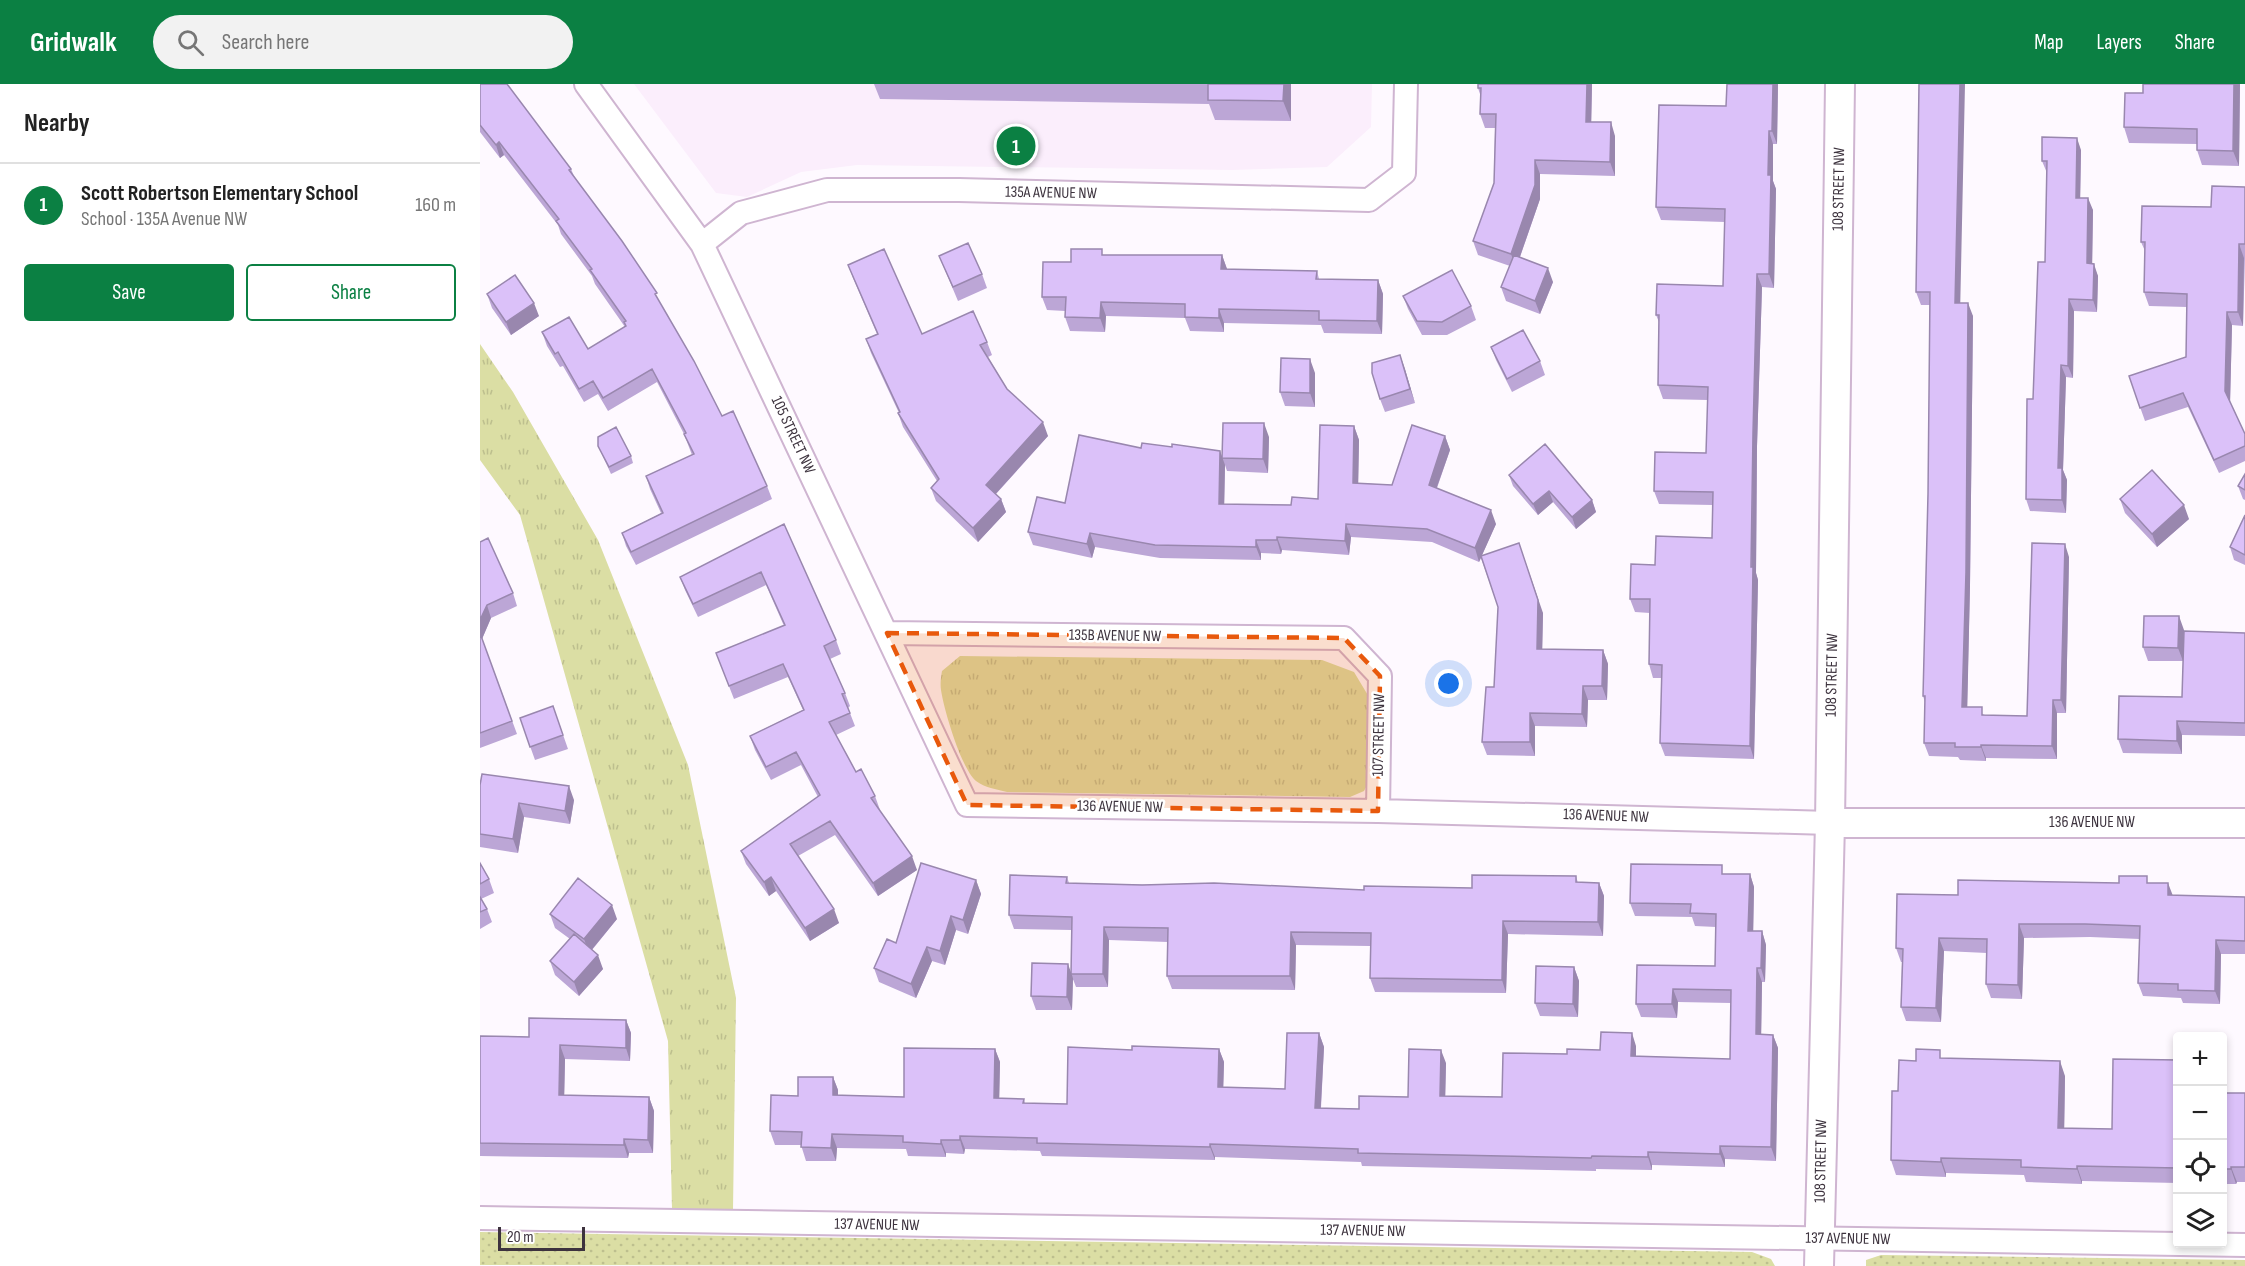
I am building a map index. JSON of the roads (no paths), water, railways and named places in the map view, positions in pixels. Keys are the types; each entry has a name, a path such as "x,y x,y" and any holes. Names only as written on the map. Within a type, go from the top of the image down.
{"street":[{"name":"105 STREET NW","path":"586,84 702,244 967,805"},
{"name":"135A AVENUE NW","path":"702,244 741,213 827,190 959,190 1369,200 1404,173 1406,84"},
{"name":"108 STREET NW","path":"1819,1252 1830,823 1840,84"},
{"name":"135B AVENUE NW","path":"887,633 1344,638"},
{"name":"107 STREET NW","path":"1344,638 1380,676 1378,810"},
{"name":"136 AVENUE NW","path":"967,805 1378,810 1830,823 2245,823"},
{"name":"137 AVENUE NW","path":"480,1218 1819,1252 2245,1245"}],"place":[{"name":"Scott Robertson Elementary School","path":"1016,146"}]}
